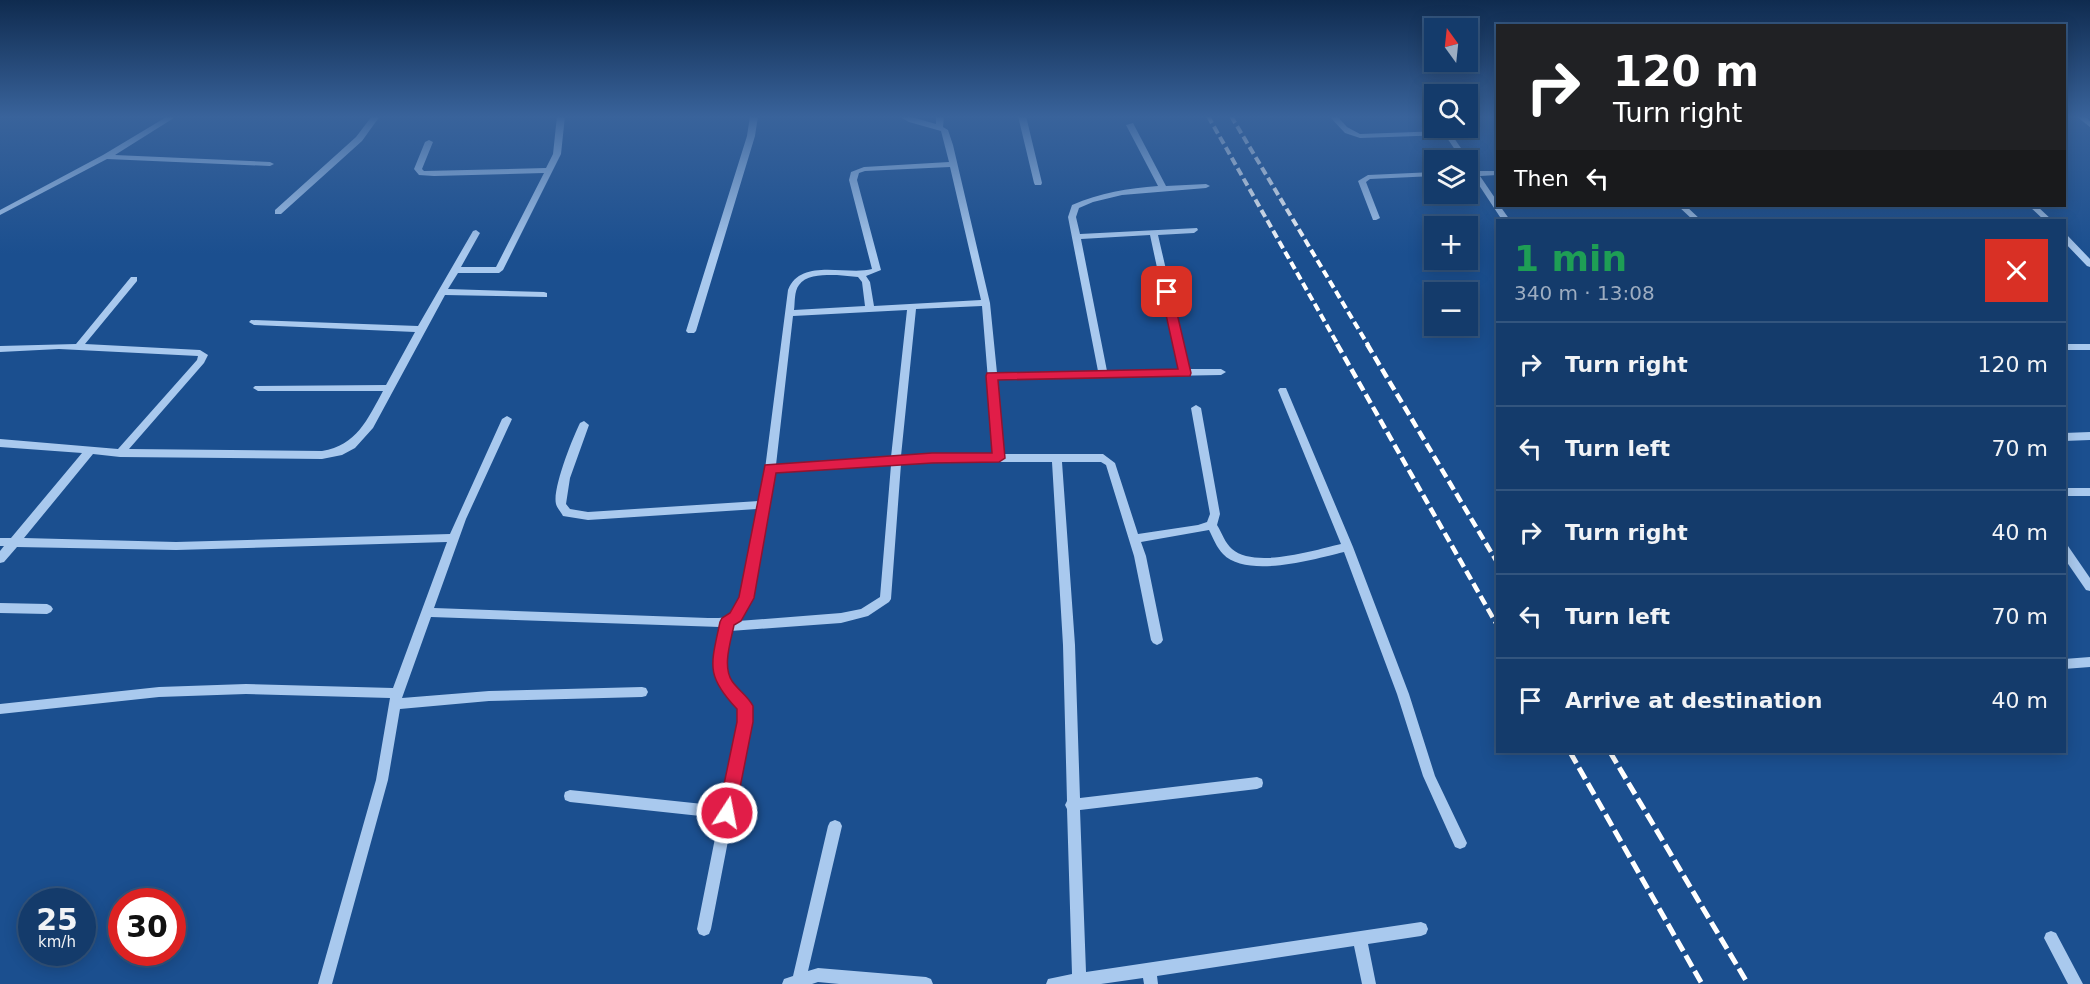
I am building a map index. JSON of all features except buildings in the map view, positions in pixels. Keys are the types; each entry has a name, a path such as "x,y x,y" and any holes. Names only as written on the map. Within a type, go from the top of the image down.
{"street":[{"path":"0,213 97,162"},
{"path":"221,162 270,164"},
{"path":"278,212 334,162"},
{"path":"420,162 418,169 422,173 434,174 550,170"},
{"path":"455,270 499,270 554,162"},
{"path":"691,331 743,162"},
{"path":"1033,162 1038,183"},
{"path":"1150,162 1164,190"},
{"path":"704,929 745,722 745,706 727,687 721,676 720,660 727,625 736,617 746,598 770,469 792,290 796,281 806,276 838,272 861,275 878,270 853,180 855,172 864,169 954,164 986,303 999,458"},
{"path":"1478,173 1496,172"},
{"path":"1376,218 1362,182 1368,177 1424,174"},
{"path":"1478,183 1496,207"},
{"path":"1103,374 1072,217 1075,207 1091,198 1124,192 1206,186"},
{"path":"1496,207 1505,219"},
{"path":"1683,207 1696,219"},
{"path":"2034,207 2047,219"},
{"path":"1076,237 1194,230"},
{"path":"1153,232 1185,373"},
{"path":"0,443 120,453 322,454 338,452 351,446 369,426 476,233"},
{"path":"2066,239 2090,264"},
{"path":"861,275 866,282 870,309"},
{"path":"78,347 134,279"},
{"path":"442,292 544,295"},
{"path":"789,313 986,303"},
{"path":"426,612 727,625 841,618 864,613 885,598 912,307"},
{"path":"254,322 421,329"},
{"path":"0,349 78,347 186,351 203,355 201,361 120,453"},
{"path":"2066,347 2090,347"},
{"path":"992,376 1221,372"},
{"path":"258,388 389,388"},
{"path":"1283,390 1348,547 1403,694 1429,776 1460,843"},
{"path":"1196,408 1215,514 1212,525 1228,552 1240,559 1268,562 1348,547"},
{"path":"325,984 382,780 396,699 453,538 507,419"},
{"path":"584,425 570,462 561,497 561,506 567,513 588,516 763,505"},
{"path":"2066,436 2090,436"},
{"path":"0,559 90,451"},
{"path":"1057,457 1069,645 1079,981"},
{"path":"770,469 896,460 1103,458 1110,463 1135,539 1157,639"},
{"path":"2066,492 2090,492"},
{"path":"1135,539 1198,530 1212,525"},
{"path":"0,542 176,546 453,538"},
{"path":"2066,552 2090,587"},
{"path":"0,608 47,609"},
{"path":"2066,664 2090,662"},
{"path":"0,709 159,692 246,689 396,699 642,692"},
{"path":"1072,805 1257,783"},
{"path":"570,796 727,813"},
{"path":"794,982 835,826"},
{"path":"1053,984 1150,978 1360,938 1421,929"},
{"path":"1360,938 1369,984"},
{"path":"2050,938 2076,984"},
{"path":"794,982 818,975 926,984"}],"railway":[{"path":"1234,162 1338,345"},
{"path":"1258,162 1368,345"},
{"path":"1337,344 1496,623"},
{"path":"1367,344 1496,560"},
{"path":"1571,753 1702,984"},
{"path":"1611,753 1748,984"}],"route":[{"path":"727,813 745,722 745,706 727,687 721,676 720,660 727,622 736,617 746,598 770,469 932,458 999,458 992,376 1185,373 1167,292"}]}
